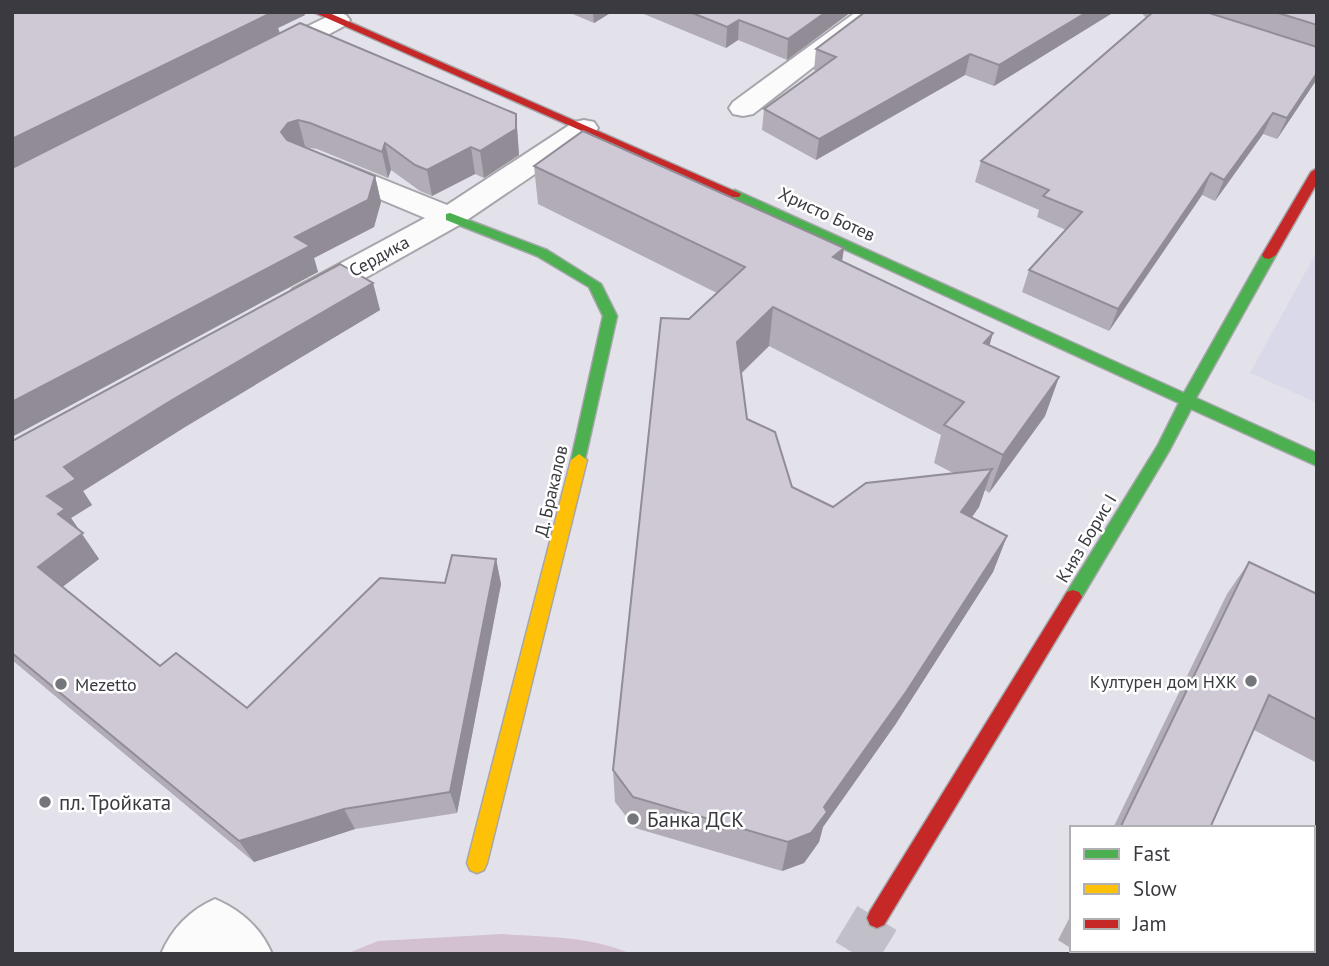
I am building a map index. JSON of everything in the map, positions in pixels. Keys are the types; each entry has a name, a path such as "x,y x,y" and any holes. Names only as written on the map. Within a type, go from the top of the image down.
{"street":[{"path":"743,108 872,12"},
{"path":"244,68 336,15"},
{"name":"Христо Ботев","path":"336,15 584,128 746,198 1317,460"},
{"name":"Сердика","path":"280,310 450,217 584,128"},
{"path":"306,158 450,217"},
{"name":"Княз Борис I","path":"877,918 1164,447 1187,401 1317,172"},
{"name":"Д. Бракалов","path":"450,217 542,253 594,284 610,316 573,485 477,863"},
{"path":"187,954 215,925 246,954"}],"shaded area":[{"path":"1317,251 1317,403 1250,373"},
{"path":"502,934 585,941 631,954 346,954 378,941"}],"building":[{"path":"12,12 273,12 12,139"},
{"path":"690,12 826,12 788,39 739,20 727,27"},
{"path":"865,12 1087,12 999,65 970,54 819,139 764,109 836,57 816,49"},
{"path":"1153,12 1206,12 1317,47 1317,73 1287,118 1273,113 1224,180 1211,173 1118,309 1029,270 1082,212 1043,196 1049,190 981,161"},
{"path":"1275,12 1317,12 1317,25"},
{"path":"300,23 516,114 516,129 480,151 471,147 427,170 415,165 385,143 382,152 310,123 298,120 288,123 281,132 287,140 375,176 368,200 295,237 310,246 12,402 12,168"},
{"path":"583,131 844,248 833,257 993,333 984,343 1059,377 1003,455 944,425 964,402 773,307 737,342 747,419 775,432 792,487 833,507 866,483 992,469 961,512 1007,536 906,692 824,807 827,812 811,833 788,842 633,797 613,770 661,318 689,319 745,267 534,166"},
{"path":"340,264 373,283 172,400 64,467 76,479 47,496 65,509 58,514 83,533 38,567 160,666 176,653 247,708 380,578 445,583 452,555 496,559 450,792 344,809 239,841 12,653 12,441"},
{"name":"Културен дом НХК","path":"1249,562 1317,594 1317,720 1269,695 1211,826 1121,826"},
{"path":"1315,930 1317,931 1317,954 1132,952 1315,952"}],"tunnel":[{"path":"855,954 877,918"}],"traffic: fast":[{"path":"735,194 1317,460"},
{"path":"450,217 542,253 594,284 610,316 579,460"},
{"path":"1073,597 1164,447 1206,364 1269,255"}],"traffic: slow":[{"path":"477,863 579,460"}],"traffic: jam":[{"path":"318,12 735,194"},
{"path":"1269,255 1317,172"},
{"path":"877,918 1073,597"}],"place":[{"name":"Културен дом НХК","path":"1251,681"},
{"name":"Mezetto","path":"61,684"},
{"name":"пл. Тройката","path":"45,802"},
{"name":"Банка ДСК","path":"633,819"}]}
